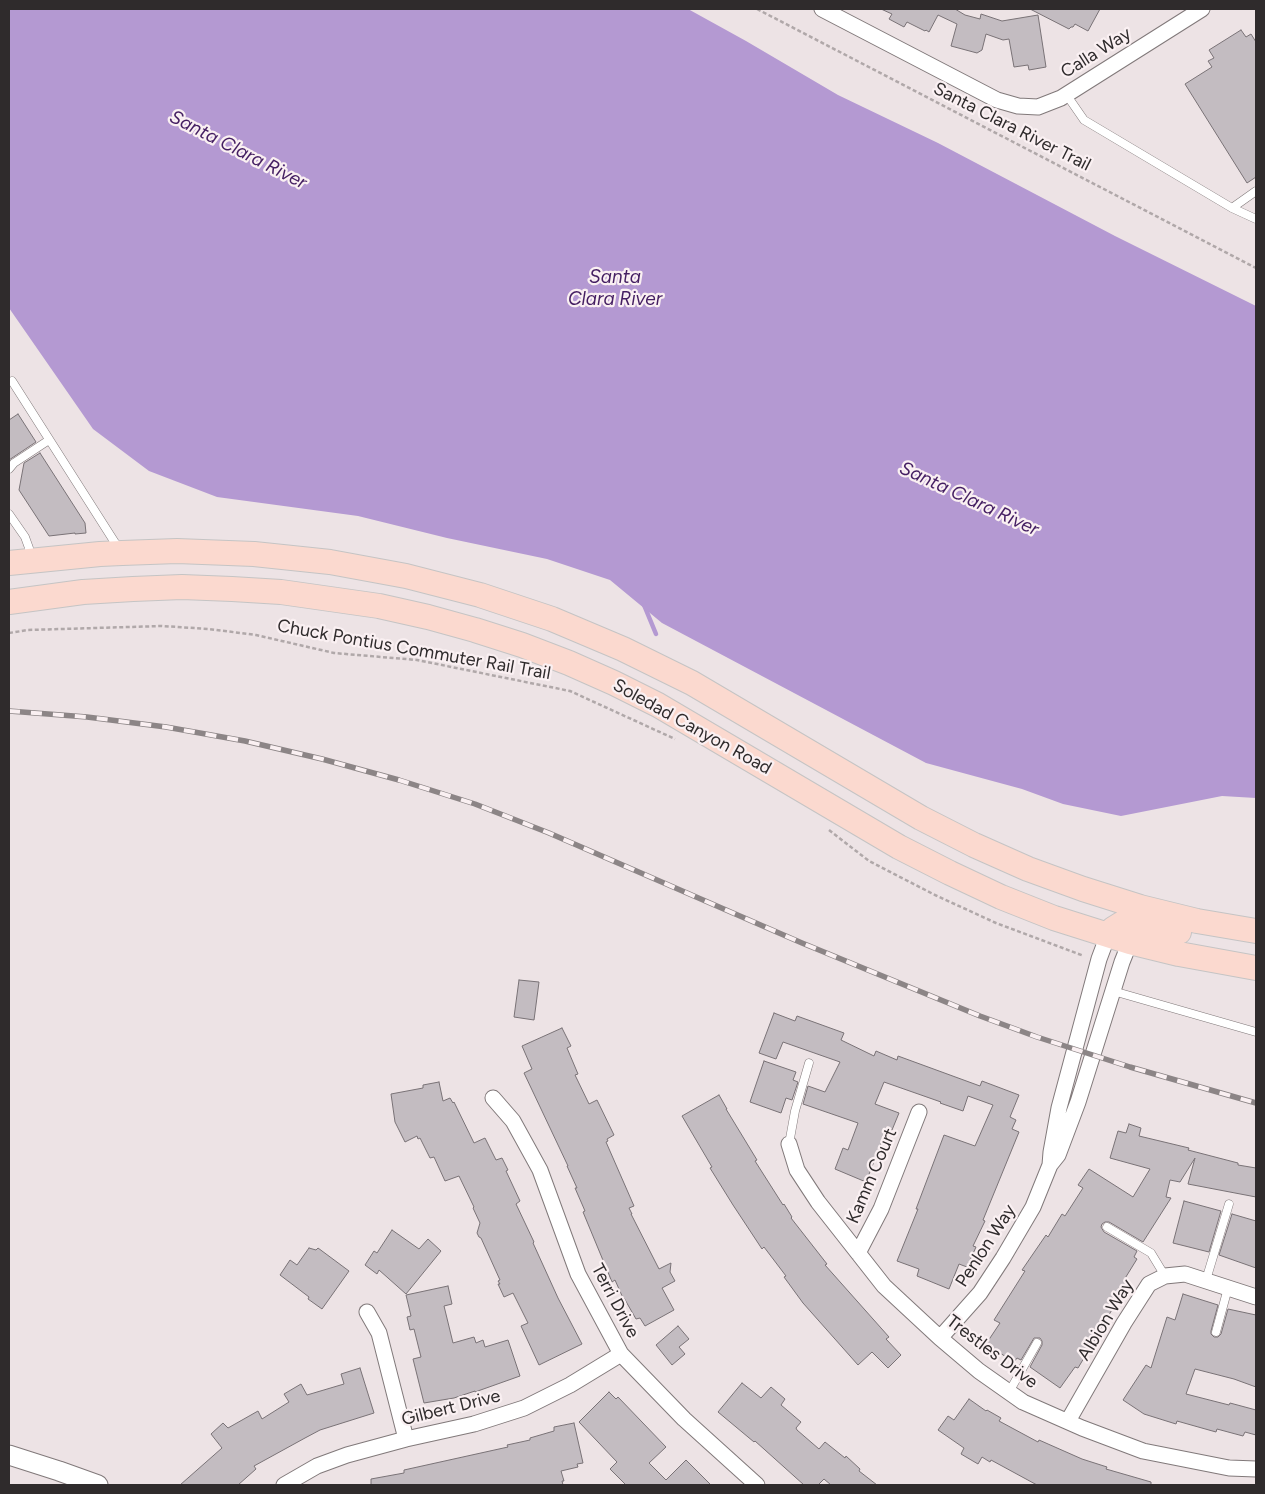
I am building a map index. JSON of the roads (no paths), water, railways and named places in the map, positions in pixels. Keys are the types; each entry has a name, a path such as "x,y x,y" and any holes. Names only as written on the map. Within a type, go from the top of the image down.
{"main road":[{"name":"Soledad Canyon Road","path":"19,562 122,553 177,551 254,554 330,562 406,576 480,595 552,619 623,649 692,683 921,818 974,845 1028,869 1140,907 1197,921 1256,931"},
{"name":"Soledad Canyon Road","path":"9,602 83,592 133,589 182,587 232,589 281,592 379,606 475,630 541,652 614,683 658,705 900,847 950,873 1010,900 1054,918 1119,939 1179,954 1256,968"},
{"path":"1119,939 1114,929 1121,924 1130,923 1256,948"}],"street":[{"name":"Calla Way","path":"822,9 997,100 1018,106 1038,107 1063,96 1202,9"},
{"path":"1050,1165 1059,1108 1099,959 1119,939"},
{"path":"1050,1165 1058,1156 1078,1102 1113,991 1119,939"},
{"name":"Terri Drive","path":"493,1098 513,1121 540,1170 578,1274 621,1354 684,1419 757,1485"},
{"name":"Kamm Court","path":"858,1254 881,1209 919,1112"},
{"name":"Trestles Drive","path":"789,1144 797,1170 818,1202 884,1286 978,1371 1023,1402 1082,1428 1143,1451 1229,1468 1256,1469"},
{"name":"Penlon Way","path":"940,1338 980,1293 1004,1258 1034,1207 1050,1165"},
{"path":"1166,1276 1185,1274 1256,1297"},
{"name":"Albion Way","path":"1068,1421 1124,1323 1149,1284 1166,1276"},
{"path":"367,1312 379,1333 406,1439"},
{"name":"Gilbert Drive","path":"284,1485 318,1466 340,1457 406,1439 474,1424 524,1408 570,1385 621,1354"},
{"path":"9,1455 98,1485"}],"lane":[{"path":"1063,96 1084,120 1232,208 1256,219"},
{"path":"1232,208 1256,191"},
{"path":"12,381 122,553"},
{"path":"9,469 14,463 49,440"},
{"path":"9,514 25,537 29,548 19,562"},
{"path":"1113,991 1256,1032"},
{"path":"789,1144 795,1111 809,1063"},
{"path":"1206,1280 1229,1204"},
{"path":"1106,1227 1151,1253 1166,1276"},
{"path":"1216,1332 1228,1288"},
{"path":"1009,1392 1037,1343"}],"water":[{"name":"Santa Clara River","path":"9,9 688,9 838,95 938,143 1115,236 1256,306 1256,798 1222,796 1121,816 1063,804 1022,789 926,763 662,623 610,580 547,559 447,538 358,516 217,497 149,471 93,429 9,308"}],"waterway":[{"path":"644,605 656,634"}],"railway":[{"path":"9,711 87,717 166,727 245,741 399,780 475,804 549,833 802,943 980,1016 1037,1037 1130,1067 1256,1103"}]}
